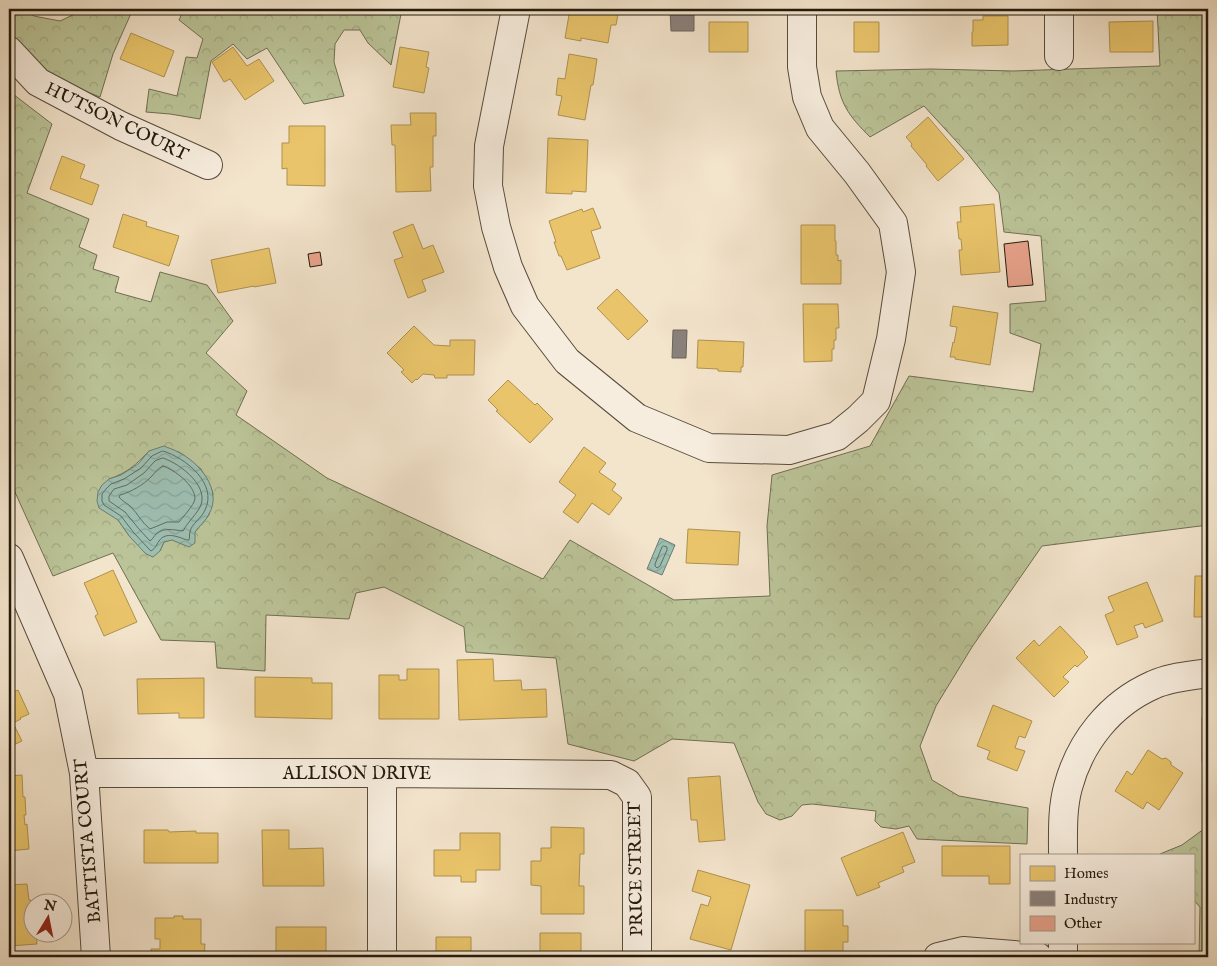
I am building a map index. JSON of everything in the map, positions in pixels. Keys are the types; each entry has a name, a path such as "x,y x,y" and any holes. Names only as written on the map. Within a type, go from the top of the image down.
{"street":[{"path":"516,9 489,146 488,186 496,227 508,267 526,306 567,361 636,418 709,448 789,450 837,436 858,419 876,400 891,339 901,272 893,223 858,173 820,128 807,97 802,67 802,9"},
{"path":"1059,9 1059,56"},
{"name":"HUTSON COURT","path":"9,51 38,82 121,126 208,165"},
{"name":"BATTISTA COURT","path":"9,558 68,694 84,773 96,957"},
{"path":"1063,854 1063,817 1067,788 1077,758 1091,736 1109,715 1128,698 1154,684 1183,676 1208,673"},
{"name":"ALLISON DRIVE","path":"84,773 611,775 628,783"},
{"path":"382,773 382,957"},
{"name":"PRICE STREET","path":"628,783 637,796 637,957"},
{"path":"1063,944 1063,957"},
{"path":"938,957 962,951 1038,957"}],"green space":[{"path":"9,9 25,9 34,16 60,21 79,12 80,9 133,9 113,54 100,97 79,89 47,71 9,37"},
{"path":"184,9 402,9 391,65 368,43 360,30 344,30 335,44 334,62 344,96 304,104 267,48 247,59 233,44 211,61 200,119 146,112 149,89 177,96 186,57 197,58 203,39 179,20"},
{"path":"1157,9 1208,9 1208,525 1042,546 972,647 936,706 920,746 932,780 959,796 1028,808 1027,844 917,839 909,826 896,829 881,827 875,821 876,811 812,804 802,805 792,816 780,820 766,814 758,802 734,743 672,739 634,761 568,744 556,658 466,652 464,627 384,587 356,593 349,619 266,615 265,671 217,668 215,642 161,640 113,553 53,576 9,479 9,91 52,124 27,193 89,219 79,247 97,255 93,269 119,277 115,292 151,302 160,272 207,285 233,321 206,353 247,391 236,415 327,478 543,579 570,540 674,600 770,596 767,526 772,475 870,446 909,376 1033,392 1041,344 1010,333 1010,304 1046,301 1041,236 1004,232 999,193 968,154 924,106 870,137 846,108 839,92 836,71 931,69 1013,71 1160,66","holes":["149,451 179,452 201,469 213,493 209,515 195,532 164,542 160,551 137,544 118,520 109,479 131,468"]},
{"path":"1208,826 1208,957 1199,957 1200,907 1194,900 1194,854 1160,854 1182,845"}],"water":[{"path":"164,446 186,457 201,470 211,486 213,505 208,517 195,532 195,543 189,547 172,540 164,542 160,551 153,557 146,554 130,537 118,520 99,508 97,501 98,492 109,479 121,475 138,464 149,451"},
{"path":"660,538 675,545 662,575 647,569"}],"building: Homes":[{"path":"570,9 580,11 581,9 619,9 616,25 611,25 608,43 581,38 581,41 565,38"},
{"path":"983,16 1008,16 1008,45 972,46 973,20 983,20"},
{"path":"1153,21 1153,52 1110,52 1109,22"},
{"path":"709,22 748,22 748,52 709,52"},
{"path":"854,22 879,22 879,52 854,52"},
{"path":"131,33 174,51 164,77 120,59"},
{"path":"233,47 247,66 259,59 274,81 245,100 230,79 224,82 212,62"},
{"path":"400,47 429,52 426,67 429,68 424,93 393,87"},
{"path":"569,54 597,59 585,120 558,115 562,96 556,95 558,78 565,79"},
{"path":"410,113 436,113 436,136 433,136 433,167 430,167 431,191 396,192 395,145 392,145 391,125 411,125"},
{"path":"928,117 964,159 938,181 906,137"},
{"path":"289,126 325,126 325,186 287,185 287,168 282,169 282,143 289,143"},
{"path":"548,138 588,140 586,192 572,191 572,194 546,193"},
{"path":"62,156 85,165 80,178 99,185 92,205 50,189"},
{"path":"994,204 1000,272 961,275 959,250 962,250 957,222 961,222 960,207"},
{"path":"593,208 601,228 591,231 600,258 567,270 561,256 559,256 549,221 582,209 583,212"},
{"path":"123,214 147,222 146,226 179,236 169,266 113,247"},
{"path":"413,224 423,249 433,245 444,272 422,280 426,291 408,298 394,260 403,257 393,232"},
{"path":"801,225 835,225 836,255 838,255 838,261 841,260 841,284 801,284"},
{"path":"269,248 276,283 218,293 211,260"},
{"path":"617,289 648,321 628,340 597,308"},
{"path":"803,304 838,304 839,328 836,328 832,361 804,362"},
{"path":"953,306 998,313 990,365 950,357 957,327 950,326"},
{"path":"414,326 434,345 450,346 450,340 475,340 474,375 447,375 447,378 435,378 434,375 423,374 412,383 401,372 404,370 387,353"},
{"path":"698,340 744,342 741,372 697,368"},
{"path":"508,380 535,405 537,403 553,419 530,443 496,411 498,410 488,400"},
{"path":"584,447 606,463 599,472 616,484 612,490 622,498 609,515 592,503 578,523 563,512 576,495 559,482"},
{"path":"688,529 740,532 738,565 686,563"},
{"path":"113,570 137,622 104,636 95,616 98,614 84,583"},
{"path":"1195,576 1208,576 1208,617 1194,617"},
{"path":"1147,582 1163,621 1145,628 1143,623 1134,626 1138,637 1117,645 1105,615 1114,611 1108,597"},
{"path":"1060,626 1088,657 1077,667 1075,665 1063,677 1069,682 1054,697 1016,658 1034,640 1039,646"},
{"path":"493,659 494,681 521,680 522,690 546,689 547,717 459,720 457,660"},
{"path":"407,669 439,669 439,719 379,719 379,675 399,675 399,680 407,680"},
{"path":"255,677 312,678 312,683 332,683 332,719 255,717"},
{"path":"204,678 204,718 179,718 179,713 138,714 137,679"},
{"path":"18,690 29,714 13,723 22,741 9,747 9,694"},
{"path":"993,705 1032,721 1025,738 1019,736 1015,748 1025,751 1017,771 987,759 990,751 977,746"},
{"path":"1202,717 1208,717 1208,762 1202,762"},
{"path":"1148,750 1162,759 1166,758 1171,762 1171,765 1183,773 1159,810 1147,802 1143,809 1115,791 1127,771 1132,775"},
{"path":"22,775 26,815 24,815 25,825 27,824 29,849 9,851 9,776"},
{"path":"720,776 725,840 699,842 697,820 691,820 688,778"},
{"path":"551,827 584,828 584,854 580,854 579,886 584,886 584,914 541,914 541,886 531,885 531,861 541,861 541,848 551,848"},
{"path":"144,830 218,833 218,863 144,863"},
{"path":"262,830 289,830 289,849 323,848 324,886 263,886"},
{"path":"903,832 915,862 902,867 904,872 878,883 880,887 857,896 841,858"},
{"path":"460,833 500,833 500,870 476,870 476,882 461,882 461,876 434,876 434,850 460,850"},
{"path":"942,846 1010,846 1010,884 989,884 989,876 942,876"},
{"path":"698,870 750,885 731,950 690,939 701,904 708,906 711,897 692,891"},
{"path":"27,884 28,894 22,894 22,944 37,944 9,946 9,885"},
{"path":"805,910 843,910 843,926 848,926 848,942 843,942 843,952 846,952 846,957 805,957"},
{"path":"174,916 183,916 183,919 201,919 201,944 205,944 204,957 151,957 151,949 160,949 160,939 155,939 155,918 174,918"},
{"path":"276,927 326,927 326,957 276,957"},
{"path":"540,933 581,933 581,957 540,957"},
{"path":"436,937 471,937 471,957 436,957"}],"building: Industry":[{"path":"905,9 927,9 927,10 905,11"},
{"path":"670,10 694,10 694,31 671,31"},
{"path":"673,330 687,330 686,358 672,358"}],"building: Other":[{"path":"1028,241 1033,285 1008,287 1004,244"},
{"path":"320,252 322,265 310,267 308,254"}]}
